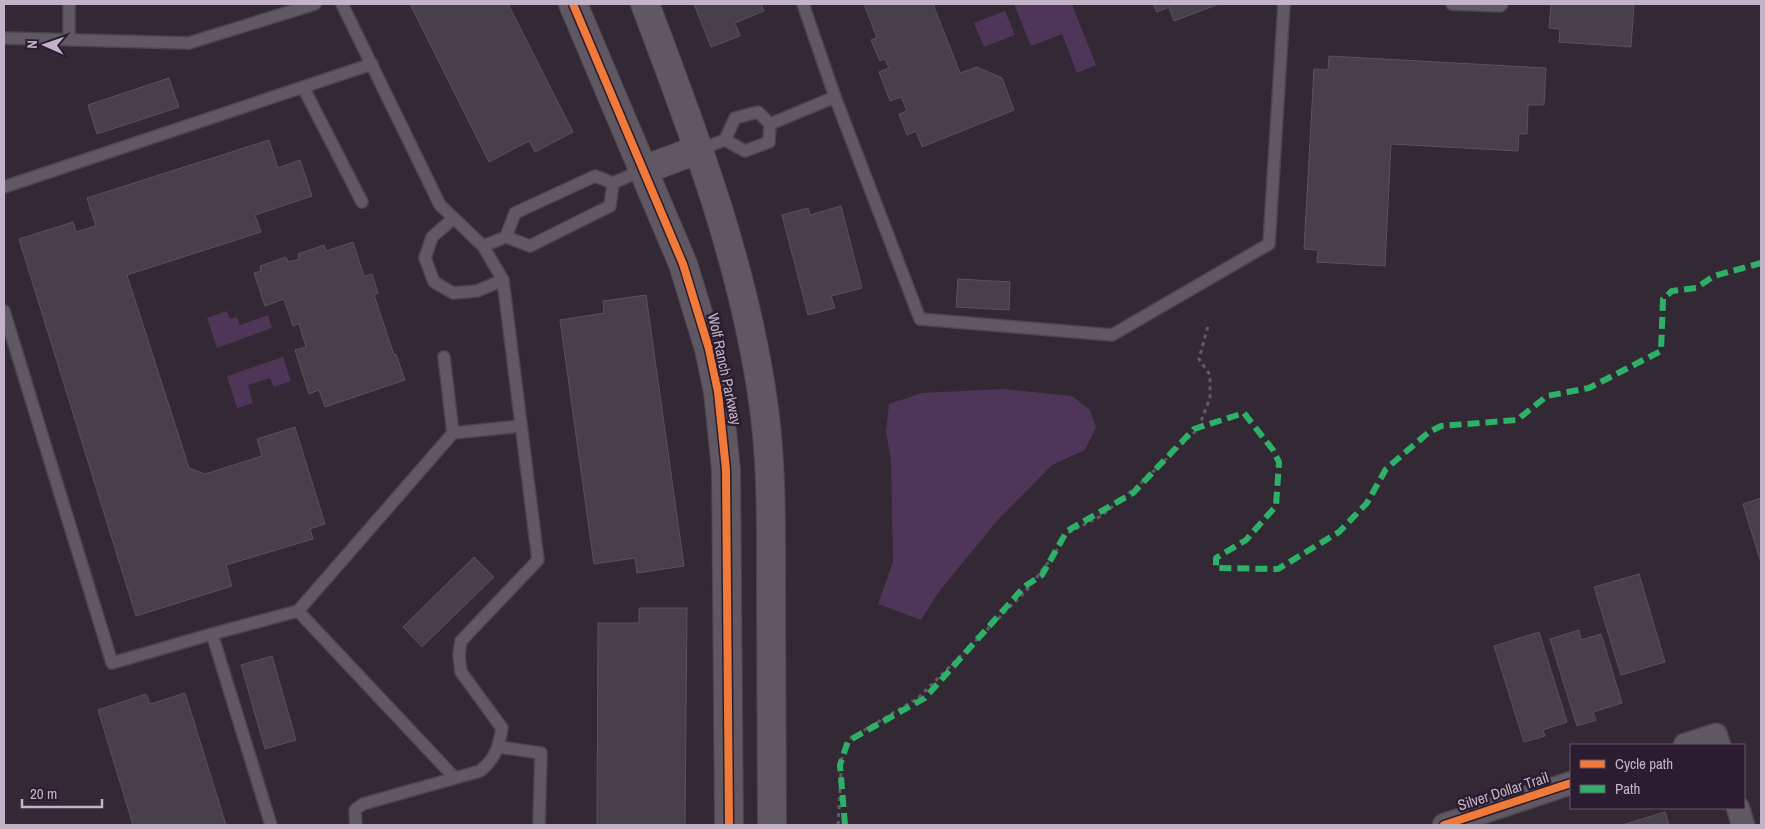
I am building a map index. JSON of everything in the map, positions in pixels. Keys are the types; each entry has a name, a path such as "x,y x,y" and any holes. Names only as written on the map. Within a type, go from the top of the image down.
{"street":[{"name":"Wolf Ranch Parkway","path":"573,4 683,264 697,304 718,392 724,433 730,825"},
{"name":"Wolf Ranch Parkway","path":"645,4 700,149 739,279 764,408 770,482 772,825"},
{"path":"643,170 700,149"},
{"path":"1688,744 1716,735 1719,744"},
{"name":"Silver Dollar Trail","path":"1444,825 1570,783"},
{"path":"1738,809 1743,825"}],"lane":[{"path":"69,4 69,40"},
{"path":"4,38 189,44 315,4"},
{"path":"342,4 440,205 484,246 503,280 538,560 461,641 458,655 462,672 502,728 499,747 492,762 480,771 364,804 355,810 356,825"},
{"path":"803,4 835,97 920,319 1112,335 1269,244 1284,4"},
{"path":"1452,4 1500,6 1502,4"},
{"path":"4,187 372,64"},
{"path":"304,87 362,202"},
{"path":"770,124 835,97"},
{"path":"700,149 725,140 735,118 758,112 770,124 769,142 745,151 725,140"},
{"path":"506,237 515,213 595,176 613,183 643,170"},
{"path":"484,246 506,237 530,246 610,206 613,183"},
{"path":"454,218 432,237 424,258 434,282 453,293 478,290 503,280"},
{"path":"4,311 112,663 298,610 452,433 521,426"},
{"path":"444,357 452,433"},
{"path":"298,610 454,777"},
{"path":"212,634 271,825"},
{"path":"499,747 540,753 539,825"}],"path":[{"path":"838,825 842,756 851,738 918,698 1026,591 1054,555 1066,534 1101,516 1141,483 1198,429 1210,398 1210,376 1199,359 1208,326"}],"shaded area":[{"path":"1014,4 1072,4 1096,65 1077,73 1062,34 1031,46"},
{"path":"1005,11 1015,35 984,47 974,23"},
{"path":"227,311 230,319 237,317 240,325 268,315 272,328 217,348 207,318"},
{"path":"283,357 291,381 274,387 270,378 248,385 253,403 237,408 227,376"},
{"path":"1004,389 1072,396 1090,410 1096,427 1085,450 1052,465 995,523 938,593 921,620 878,604 893,562 891,460 886,432 889,404 922,393"}],"building":[{"path":"410,4 508,4 573,132 535,152 529,141 489,162"},
{"path":"694,4 761,4 764,11 735,23 740,36 711,47"},
{"path":"864,4 933,4 960,73 977,67 1002,78 1014,110 922,147 916,131 907,135 899,114 907,111 901,97 890,101 879,72 889,68 885,59 880,61 871,40 877,38"},
{"path":"1153,4 1219,4 1174,21 1169,7 1157,12"},
{"path":"1551,4 1634,4 1631,47 1559,42 1560,29 1549,28"},
{"path":"1329,56 1546,68 1544,105 1528,105 1527,134 1519,134 1518,151 1391,144 1385,266 1317,262 1318,250 1304,249 1314,69 1328,70"},
{"path":"169,78 179,107 97,134 88,105"},
{"path":"269,140 278,168 300,160 312,196 255,215 261,232 127,275 189,468 205,474 262,456 257,439 295,427 325,524 310,529 313,539 226,565 232,586 136,616 19,239 73,222 76,232 96,226 87,198"},
{"path":"841,206 862,288 831,296 835,308 808,315 782,215 808,208 810,215"},
{"path":"353,242 364,276 372,274 378,293 374,295 394,355 396,354 405,380 325,407 319,390 309,394 295,350 306,347 299,324 293,326 284,299 265,306 254,273 261,271 260,266 286,257 288,262 299,259 298,254 324,245 326,251"},
{"path":"958,279 1010,282 1009,310 956,307"},
{"path":"646,295 684,566 637,573 635,558 594,564 560,320 604,313 603,301"},
{"path":"1761,498 1761,563 1743,504"},
{"path":"474,557 494,577 422,647 403,627"},
{"path":"1639,574 1665,662 1621,675 1594,587"},
{"path":"639,608 687,608 685,825 597,825 598,623 639,623"},
{"path":"1579,630 1581,640 1601,634 1622,703 1593,712 1596,720 1577,726 1550,639"},
{"path":"1539,632 1567,722 1543,730 1545,736 1524,742 1494,646"},
{"path":"272,656 296,740 265,749 241,665"},
{"path":"185,693 226,825 133,825 98,710 146,694 150,704"},
{"path":"1665,812 1669,825 1622,825"}],"marked path":[{"path":"845,825 840,765 848,741 925,698 1025,586 1042,575 1067,531 1133,493 1194,429 1244,413 1273,450 1279,462 1276,506 1246,540 1216,558 1216,568 1278,569 1339,532 1367,503 1386,469 1429,432 1441,426 1517,420 1547,396 1589,388 1661,351 1663,299 1672,291 1696,288 1714,276 1761,263"}],"cycle path":[{"path":"573,4 683,264 709,349 718,392 726,470 729,825"},
{"path":"1444,825 1570,783"}]}
